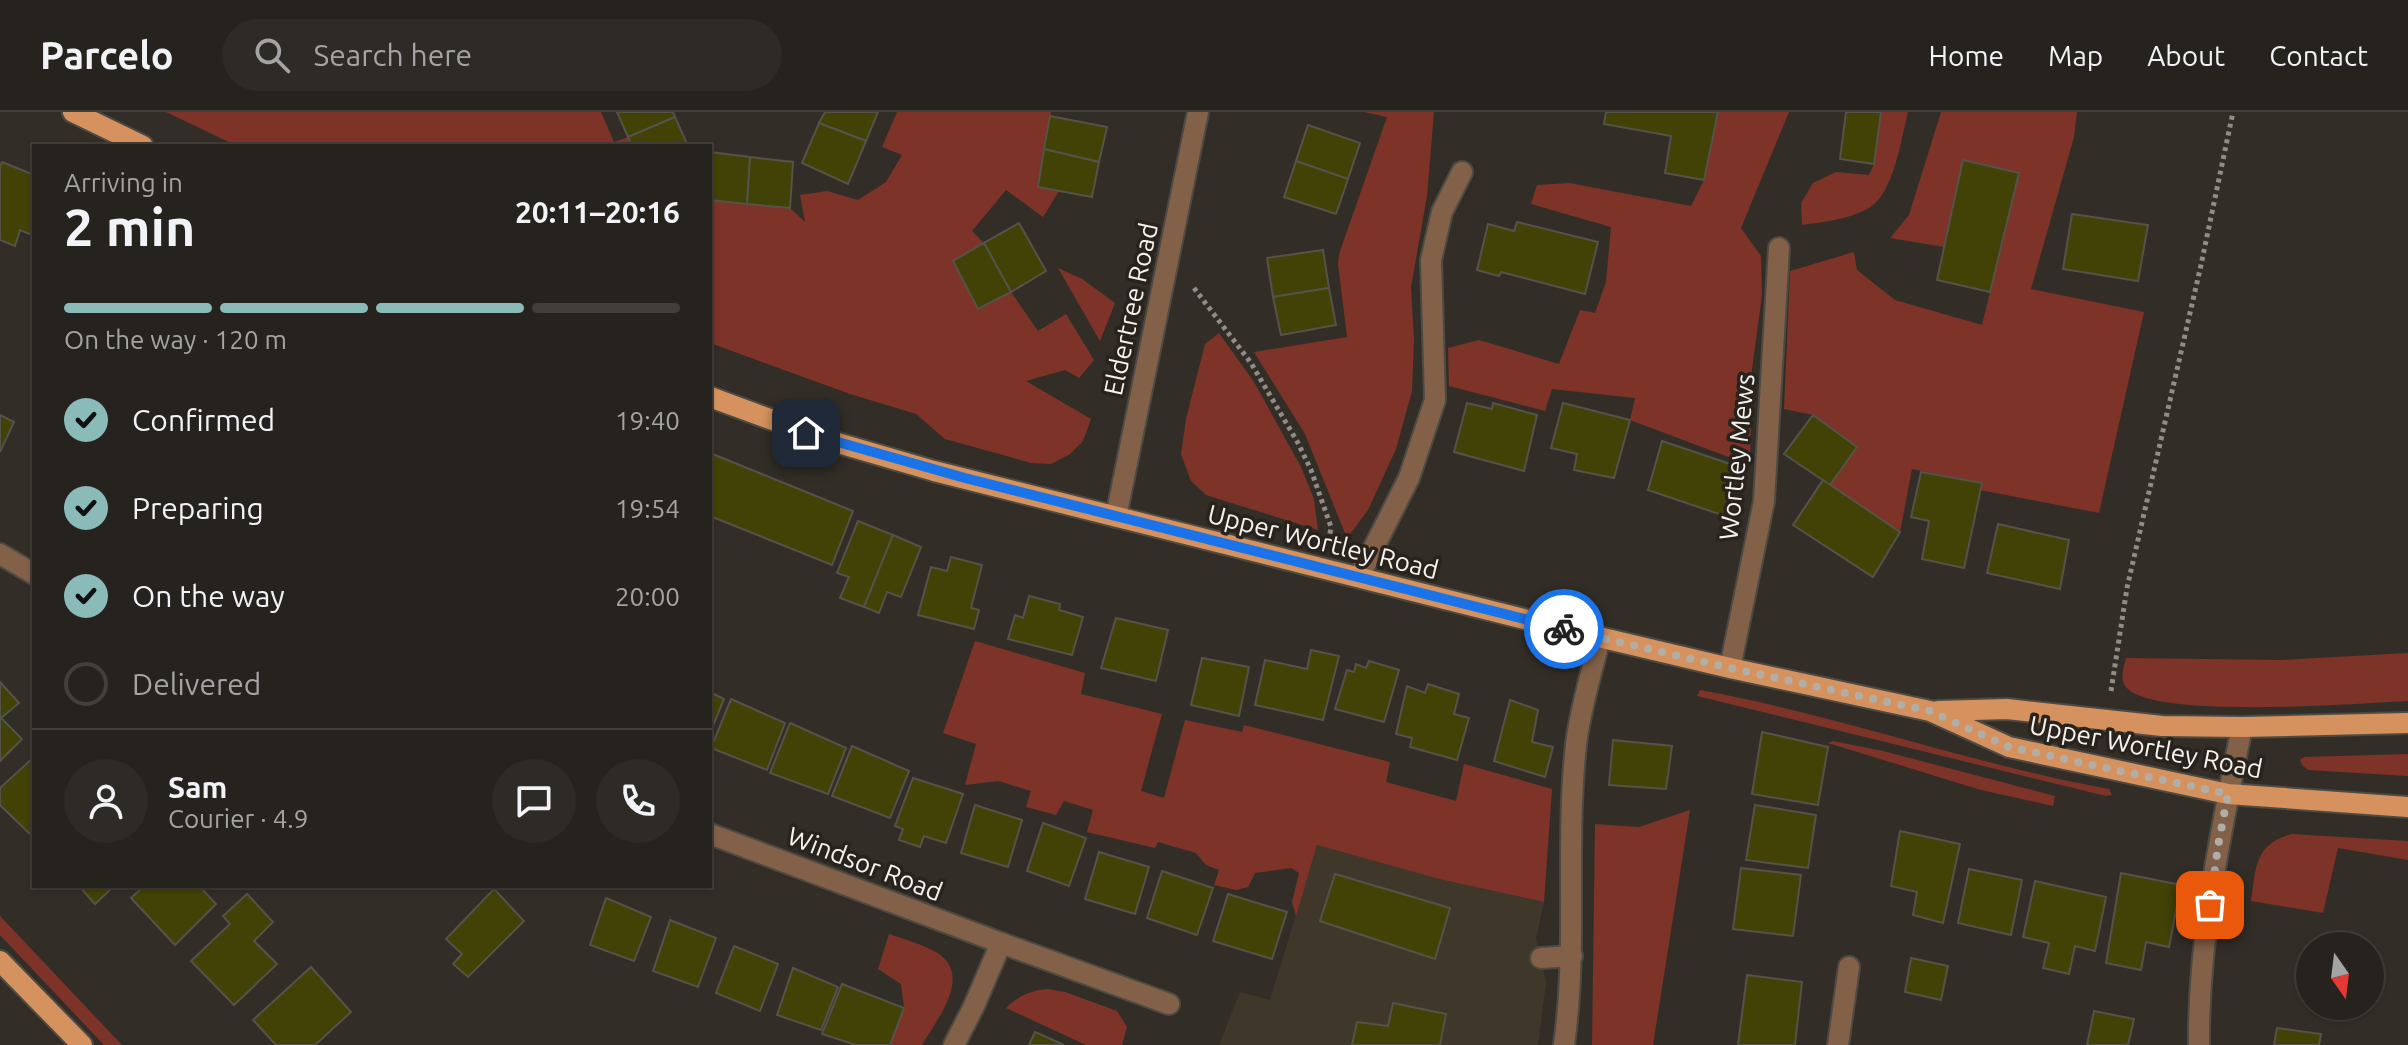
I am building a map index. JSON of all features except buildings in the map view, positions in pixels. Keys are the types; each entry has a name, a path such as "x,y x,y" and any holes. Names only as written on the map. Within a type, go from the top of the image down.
{"main road":[{"path":"73,112 139,144"},
{"name":"Upper Wortley Road","path":"712,398 824,439 934,471 1600,637 1930,711 2009,747 2228,794 2408,807"},
{"name":"Upper Wortley Road","path":"1930,711 2007,709 2162,726 2408,723"},
{"path":"0,961 82,1045"}],"street":[{"name":"Eldertree Road","path":"1116,517 1198,112"},
{"path":"1359,577 1409,478 1435,400 1431,260 1442,212 1462,172"},
{"name":"Wortley Mews","path":"1730,668 1764,501 1779,248"},
{"path":"0,554 32,573"},
{"path":"1564,1045 1572,956 1570,894 1576,744 1600,637"},
{"path":"2199,1045 2198,995 2218,846 2242,727"},
{"name":"Windsor Road","path":"712,835 1169,1004"},
{"path":"954,1045 1001,943"},
{"path":"1541,958 1572,956"},
{"path":"1838,1045 1849,967"}],"path":[{"path":"2107,720 2127,588 2233,112"},
{"path":"1170,250 1206,305 1251,363 1298,443 1331,527 1329,539"}],"shaded area":[{"path":"166,112 601,112 614,142 628,137 631,144 233,144"},
{"path":"897,112 1051,112 1038,187 1059,191 1043,217 1006,190 972,231 984,243 953,261 978,309 1011,292 1038,331 1066,314 1094,360 1079,378 1065,370 1026,381 1091,419 1083,441 1070,454 1051,464 1031,463 945,439 916,414 850,394 712,344 712,200 790,208 805,222 800,195 827,191 858,200 886,182 902,155 882,147"},
{"path":"1364,112 1434,112 1427,196 1411,287 1414,339 1412,391 1396,449 1368,510 1347,538 1305,434 1254,352 1347,337 1339,254 1387,117"},
{"path":"1718,112 1789,112 1741,228 1761,256 1762,295 1752,369 1750,465 1630,420 1635,398 1552,389 1545,411 1449,386 1448,348 1479,340 1559,364 1580,310 1595,313 1606,282 1611,227 1531,204 1537,185 1569,183 1691,206 1704,180"},
{"path":"1881,112 1908,112 1895,164 1878,201 1854,215 1802,225 1801,203 1813,183 1836,172 1869,175 1874,164"},
{"path":"1941,112 2077,112 2074,137 2031,289 2144,312 2099,513 1980,490 1981,483 1912,469 1900,532 1830,485 1857,446 1813,415 1784,409 1790,271 1854,252 1857,270 1895,300 1982,325 2019,173 1963,160 1944,247 1890,238 1909,215"},
{"path":"1058,268 1082,279 1115,303 1100,341"},
{"path":"1219,333 1254,382 1301,467 1314,499 1318,530 1206,495 1191,481 1181,454 1186,419 1205,344"},
{"path":"975,641 1085,673 1081,694 1162,714 1141,791 1164,798 1185,720 1242,732 1244,725 1390,762 1386,782 1456,801 1464,764 1552,789 1544,902 1439,879 1317,845 1296,916 1292,902 1299,873 1291,868 1255,873 1248,887 1236,890 1214,885 1219,870 1206,865 1196,853 1158,842 1155,848 1087,832 1093,810 1064,801 1056,815 1026,807 1031,791 998,781 965,785 976,744 943,733"},
{"path":"2408,653 2408,701 2259,707 2174,703 2143,697 2126,687 2122,677 2126,658 2282,660"},
{"path":"1700,690 1803,712 2057,779 2109,789 2112,795 1697,696"},
{"path":"1833,741 2055,796 2053,806 1981,790 1828,743"},
{"path":"2408,754 2408,776 2308,770 2300,760 2304,757"},
{"path":"1690,810 1653,1045 1592,1045 1595,824 1639,827"},
{"path":"2292,834 2408,841 2408,860 2338,848 2323,913 2251,901 2259,859 2270,844"},
{"path":"1317,845 1439,879 1544,902 1536,938 1546,982 1538,1045 1219,1045 1240,992 1270,1000"},
{"path":"0,916 122,1045 104,1045 0,935"},
{"path":"889,934 936,952 947,962 952,973 949,997 922,1045 890,1045 904,1008 901,984 878,969"},
{"path":"1048,989 1117,1011 1127,1027 1122,1045 1086,1045 1006,1008 1025,994"}],"way so far":[{"path":"1564,629 1930,711 2009,747 2228,794 2210,905"}],"route":[{"path":"806,433 965,478 1564,629"}]}
